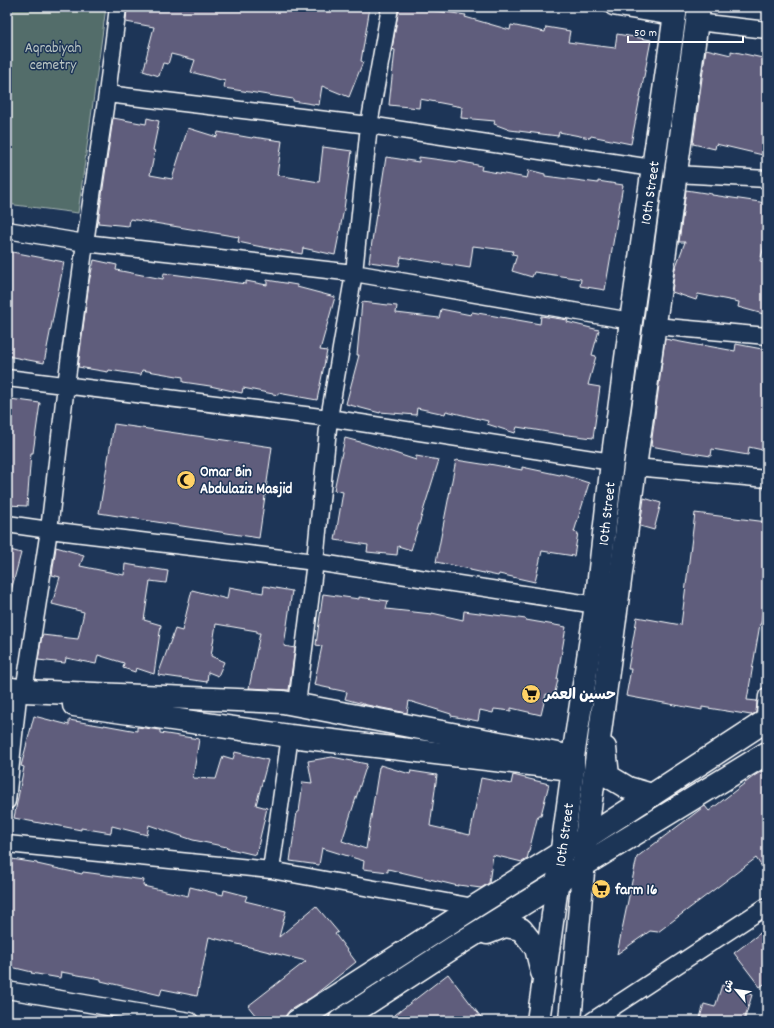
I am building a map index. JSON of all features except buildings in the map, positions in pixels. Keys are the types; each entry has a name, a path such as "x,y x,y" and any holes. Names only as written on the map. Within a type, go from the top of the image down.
{"street":[{"path":"7,801 14,693 49,530 66,385 118,7"},
{"path":"297,704 315,562 329,418 354,273 369,125 390,7"},
{"path":"613,7 675,12"},
{"name":"10th Street","path":"538,1021 596,605 612,462 631,321 675,12"},
{"path":"698,14 767,30"},
{"name":"10th Street","path":"570,1021 586,838 635,467 698,14"},
{"path":"107,94 369,125 652,168"},
{"path":"676,174 767,180"},
{"path":"7,230 85,243 354,273 631,321"},
{"path":"655,326 767,336"},
{"path":"7,378 329,418 612,462"},
{"path":"635,467 767,480"},
{"path":"7,524 315,562 596,605"},
{"path":"14,693 283,702 573,763"},
{"path":"14,693 290,736 573,763"},
{"path":"297,1021 474,907 586,838 765,722 767,696"},
{"path":"602,718 608,776 628,788 652,795"},
{"path":"271,870 290,736"},
{"path":"340,1021 584,865 767,753"},
{"path":"7,844 271,870 474,907"},
{"path":"592,1021 767,906"},
{"path":"454,947 505,926 521,929 536,948 544,980"},
{"path":"7,990 190,1021"}],"green space":[{"name":"Aqrabiyah cemetry","path":"7,7 106,7 78,213 7,204"}],"place":[{"name":"Omar Bin Abdulaziz Masjid","path":"186,480"},
{"name":"حسين العمر","path":"531,694"},
{"name":"farm 16","path":"601,889"}]}
